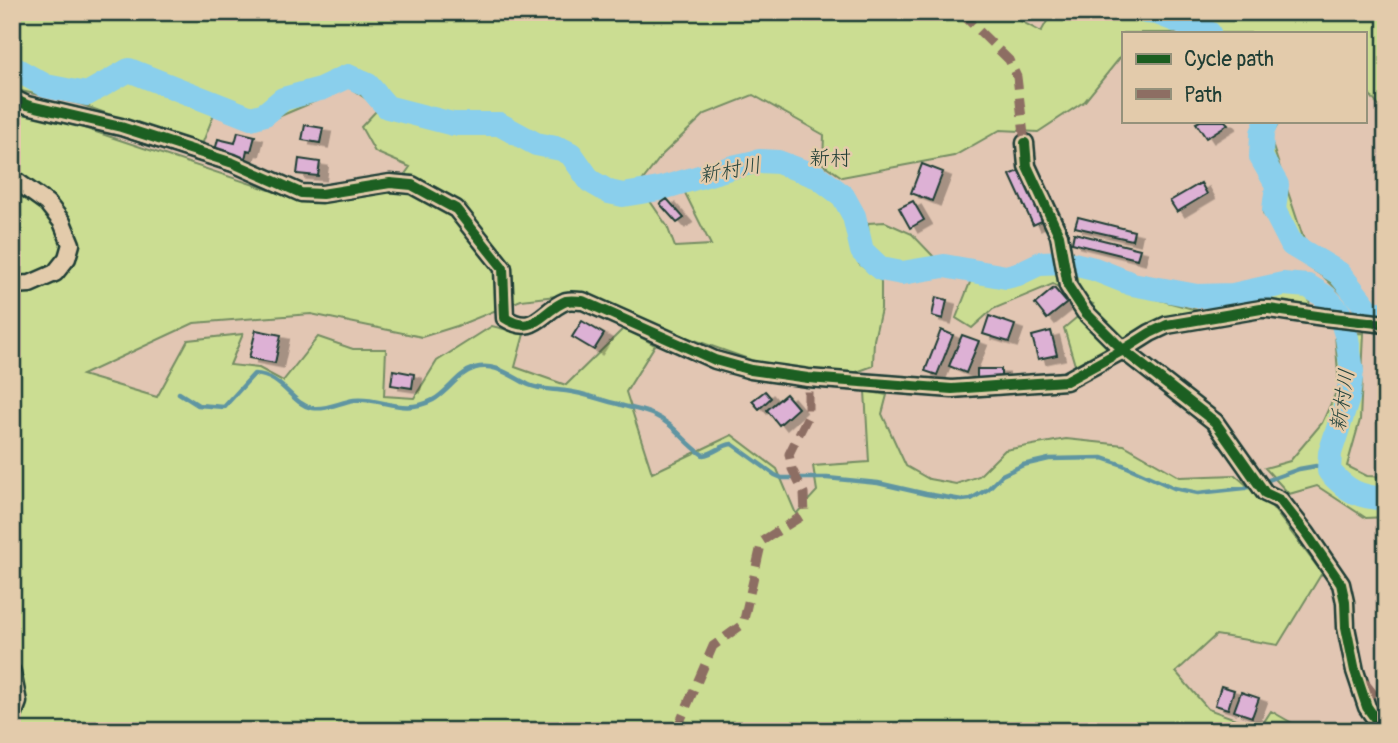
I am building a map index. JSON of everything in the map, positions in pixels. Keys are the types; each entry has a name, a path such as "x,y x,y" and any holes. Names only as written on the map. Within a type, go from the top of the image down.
{"street":[{"path":"12,98 27,105 121,127 233,163 302,192 322,194 390,183 412,185 456,209 503,268 505,318 516,325 531,324 568,300 583,301 715,360 751,370 808,378 952,389 1066,381 1124,350 1150,332 1167,326 1261,309 1386,324"},
{"path":"1025,143 1027,166 1059,235 1068,286 1085,312 1124,350 1214,422 1265,493 1279,500 1306,533 1341,584 1355,671 1367,707 1384,731"},
{"path":"12,178 47,203 62,222 71,244 67,258 55,273 30,284 12,285"},
{"path":"12,671 18,702 12,718"}],"green space":[{"path":"12,12 1004,12 1041,32 1050,12 1386,12 1386,116 1366,89 1366,32 1122,32 1122,55 1085,101 1038,132 1000,130 954,156 842,177 823,164 824,135 753,95 705,114 663,154 639,185 667,226 675,247 711,245 684,191 718,171 769,162 811,177 840,206 859,264 881,281 881,309 874,340 873,366 851,374 771,367 666,330 583,293 521,300 422,337 311,314 194,323 82,375 157,397 188,340 243,334 230,365 259,368 283,381 318,337 353,349 386,349 384,396 414,398 437,361 492,326 524,334 515,367 566,385 624,328 655,345 626,392 652,473 732,435 777,469 796,514 817,491 813,466 869,462 865,391 887,395 882,414 906,466 929,479 956,484 979,476 1005,450 1066,439 1124,445 1180,477 1235,475 1272,507 1322,573 1278,645 1216,635 1176,672 1208,709 1260,728 1271,711 1306,731 12,731 12,104 305,202 393,191 410,167 375,152 361,127 379,108 349,87 271,120 246,127 214,114 201,147 80,104 12,89"},
{"path":"1259,122 1279,122 1270,138 1304,240 1345,268 1372,301 1366,317 1325,278 1289,254 1263,213 1268,184 1251,159"},
{"path":"885,222 912,234 935,258 898,268 869,248 868,223"},
{"path":"1061,268 1115,288 1197,310 1152,323 1075,365 1064,328 1093,304 1053,284 993,309 972,328 956,318 971,280 1006,283 1044,269"},
{"path":"1279,293 1310,296 1309,308 1233,309 1232,303"},
{"path":"1364,333 1360,420 1347,466 1367,476 1386,477 1386,517 1366,518 1317,486 1289,494 1265,468 1290,461 1322,423 1339,386 1335,334"}],"building":[{"path":"1226,122 1228,124 1206,138 1196,123"},
{"path":"305,125 323,128 320,143 302,140"},
{"path":"238,132 255,136 251,151 247,150 245,159 215,151 218,139 235,143"},
{"path":"299,159 320,162 318,176 297,174"},
{"path":"922,164 943,172 932,201 911,193"},
{"path":"1021,170 1044,220 1033,225 1010,175"},
{"path":"1201,183 1207,194 1177,212 1170,201"},
{"path":"667,199 684,218 677,223 660,204"},
{"path":"913,201 924,220 910,228 899,208"},
{"path":"1078,217 1134,231 1132,240 1075,227"},
{"path":"1074,233 1140,249 1137,259 1072,243"},
{"path":"1054,288 1067,303 1047,319 1035,304"},
{"path":"936,297 947,300 943,319 932,316"},
{"path":"989,316 1015,325 1009,342 983,334"},
{"path":"582,321 604,334 594,350 572,337"},
{"path":"256,330 281,335 275,363 249,358"},
{"path":"941,330 953,335 937,375 925,371"},
{"path":"1051,331 1057,355 1038,359 1032,336"},
{"path":"962,335 979,341 966,373 949,366"},
{"path":"977,369 1001,369 1001,382 977,382"},
{"path":"393,370 414,374 412,388 391,385"},
{"path":"765,391 771,398 759,409 752,401"},
{"path":"786,394 798,408 779,425 767,410"},
{"path":"1221,686 1234,690 1228,709 1215,705"},
{"path":"1241,692 1259,698 1252,717 1234,711"}],"waterway":[{"path":"1146,12 1157,13 1206,32"},
{"name":"新村川","path":"12,67 46,86 87,94 129,70 251,118 265,114 283,99 320,89 348,76 368,85 387,107 453,124 499,124 536,144 561,149 571,154 590,181 609,192 623,195 659,189 760,161 778,162 818,177 843,196 854,216 862,251 881,269 902,273 944,266 1006,277 1041,263 1065,262 1094,269 1132,284 1197,296 1233,295 1283,284 1308,286 1326,297 1339,312 1347,338 1352,371 1348,398 1330,453 1329,471 1354,492 1386,499"},
{"path":"1267,122 1262,133 1261,157 1277,185 1274,210 1292,245 1339,273 1370,312 1386,314"},
{"path":"179,393 198,405 224,407 254,374 272,379 298,401 312,408 354,400 412,406 433,400 469,370 489,367 503,371 533,387 579,393 654,415 668,423 703,455 732,444 782,478 827,478 878,483 962,500 971,499 988,489 1002,475 1023,465 1049,459 1103,458 1174,488 1198,493 1255,485"},
{"path":"1263,482 1316,466 1329,471"}],"marked path":[{"path":"960,12 1009,60 1017,77 1025,143"},
{"path":"676,731 713,646 743,624 762,541 805,514 804,493 792,469 789,454 808,416 808,378"},
{"path":"1364,682 1386,710"}],"cycle path":[{"path":"12,98 27,105 121,127 233,163 301,193 322,194 390,183 412,185 456,209 503,268 505,318 515,323 531,324 566,301 583,301 715,360 751,370 808,378 952,389 1066,381 1167,325 1261,309 1386,324"},
{"path":"1025,143 1027,166 1059,235 1068,286 1085,312 1123,350 1215,422 1265,493 1280,500 1341,584 1355,671 1367,707 1384,731"}],"district":[{"name":"新村","path":"830,158"}]}
